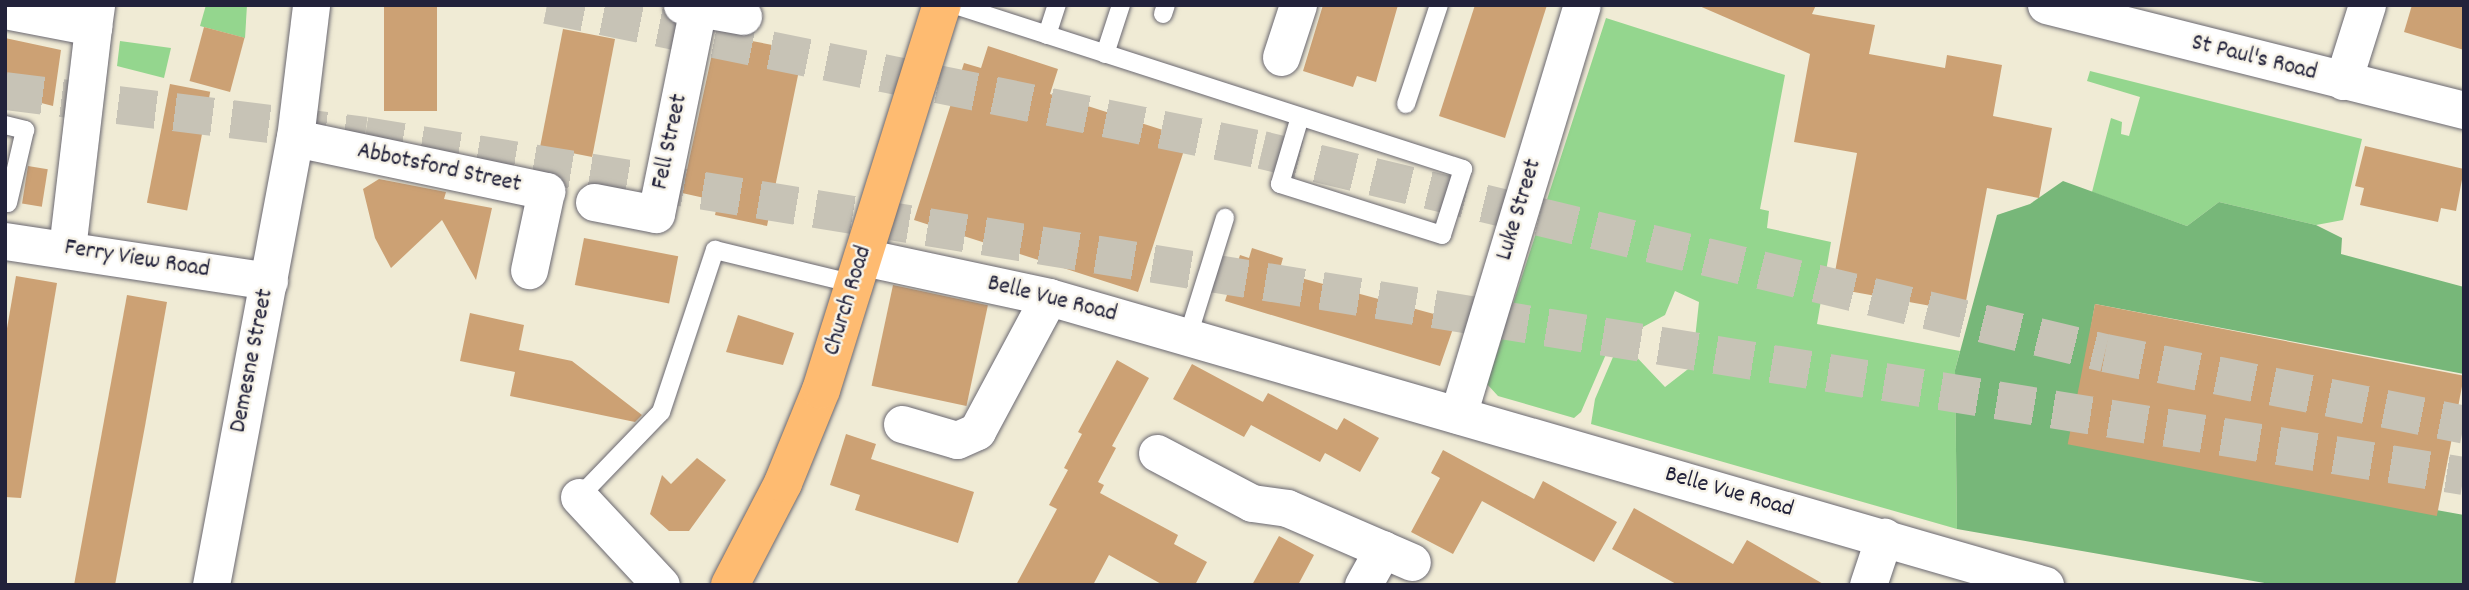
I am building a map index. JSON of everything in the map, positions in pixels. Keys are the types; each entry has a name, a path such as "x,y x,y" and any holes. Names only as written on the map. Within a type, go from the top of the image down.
{"main road":[{"name":"Church Road","path":"730,585 783,483 821,390 942,5"}],"street":[{"name":"Demesne Street","path":"211,585 295,138 311,5"},
{"path":"1281,57 1298,5"},
{"name":"Luke Street","path":"1458,415 1582,5"},
{"name":"St Paul's Road","path":"2046,5 2464,110"},
{"path":"2343,81 2367,5"},
{"name":"Fell Street","path":"594,202 656,214 690,7 743,16"},
{"path":"5,10 95,16 67,248"},
{"name":"Abbotsford Street","path":"295,138 546,191 529,270"},
{"name":"Ferry View Road","path":"5,241 67,248 269,281"},
{"name":"Belle Vue Road","path":"859,271 1049,297 2045,585"},
{"path":"902,424 957,440 977,431 1049,297"},
{"path":"1157,453 1252,503 1287,508 1398,555 1363,585"},
{"path":"579,497 661,585"},
{"path":"1868,585 1884,537"}],"lane":[{"path":"955,5 1463,169 1442,235 1280,184 1300,117"},
{"path":"1047,35 1057,5"},
{"path":"1105,54 1121,5"},
{"path":"1406,104 1439,5"},
{"path":"5,125 25,130 8,203"},
{"path":"1188,336 1225,218"},
{"path":"579,497 662,412 715,250 859,271"}],"green space":[{"path":"206,5 247,5 245,38 200,26"},
{"path":"1606,18 1785,75 1760,209 1769,211 1767,228 1831,242 1817,324 1960,351 1955,370 1957,529 1591,424 1595,399 1613,357 1628,348 1665,387 1692,366 1699,302 1675,291 1665,315 1610,345 1581,412 1574,418 1498,396 1487,384"},
{"path":"120,41 171,48 164,78 117,66"},
{"path":"2090,71 2362,139 2343,220 2316,225 2219,202 2187,226 2092,192 2111,118 2122,122 2121,134 2129,136 2140,97 2087,81"},
{"path":"2063,181 2187,226 2219,202 2316,225 2342,238 2341,254 2464,287 2464,374 2095,304 2071,444 2464,515 2464,585 2276,585 1957,529 1955,370 1997,215 2030,204"}],"building":[{"path":"384,5 437,5 437,111 384,111"},
{"path":"1323,5 1398,5 1376,82 1357,76 1353,87 1303,71"},
{"path":"1475,5 1547,5 1505,138 1439,116"},
{"path":"1697,5 1816,5 1812,14 1875,25 1869,54 1945,68 1947,55 2002,65 1993,116 2052,128 2039,198 1987,188 1964,312 1832,288 1857,153 1794,142 1810,54"},
{"path":"2412,5 2464,5 2464,50 2404,32"},
{"path":"204,27 245,38 230,92 190,81"},
{"path":"563,29 615,39 592,157 540,147"},
{"path":"5,38 61,50 53,106 14,96 17,83 5,81"},
{"path":"752,41 803,51 767,226 715,215 718,201 682,193 712,54 748,61"},
{"path":"988,46 1058,69 1050,94 1188,138 1138,292 914,220 964,63 981,68"},
{"path":"170,84 210,92 187,211 147,203"},
{"path":"2365,146 2464,169 2456,211 2441,208 2438,222 2360,205 2364,188 2355,186"},
{"path":"28,166 48,169 42,207 22,204"},
{"path":"379,179 446,192 444,199 492,208 476,280 442,220 391,268 375,238 363,189"},
{"path":"584,238 678,256 669,303 575,285"},
{"path":"1252,248 1283,258 1279,272 1456,320 1440,366 1225,301 1240,255 1249,258"},
{"path":"16,276 57,283 21,498 5,497 5,340"},
{"path":"893,285 988,305 966,406 872,386"},
{"path":"127,295 167,302 145,426 115,585 74,585"},
{"path":"2095,304 2464,376 2437,516 2068,444"},
{"path":"470,313 524,325 519,350 572,361 642,415 635,422 510,396 515,372 460,361"},
{"path":"738,315 794,333 783,365 726,352"},
{"path":"1117,360 1149,378 1112,446 1116,448 1098,482 1104,485 1100,493 1178,535 1174,544 1207,562 1195,585 1163,585 1109,555 1093,585 1016,585 1057,509 1049,505 1068,470 1064,468 1082,434 1078,432"},
{"path":"1192,364 1263,402 1268,393 1337,430 1344,418 1379,438 1360,472 1325,453 1320,462 1251,425 1244,437 1173,399"},
{"path":"846,434 876,444 871,459 974,492 958,543 855,510 860,495 830,485"},
{"path":"1443,450 1534,499 1543,481 1617,522 1594,562 1482,501 1453,554 1411,532 1440,478 1431,473"},
{"path":"697,458 726,480 689,531 669,531 650,514 662,475 671,484"},
{"path":"1634,508 1733,564 1747,540 1825,585 1678,585 1612,549"},
{"path":"1279,536 1314,555 1298,585 1252,585"}],"tunnel":[{"path":"547,5 1262,150 2105,353 2464,425"},
{"path":"5,91 365,136 2464,476"}]}
